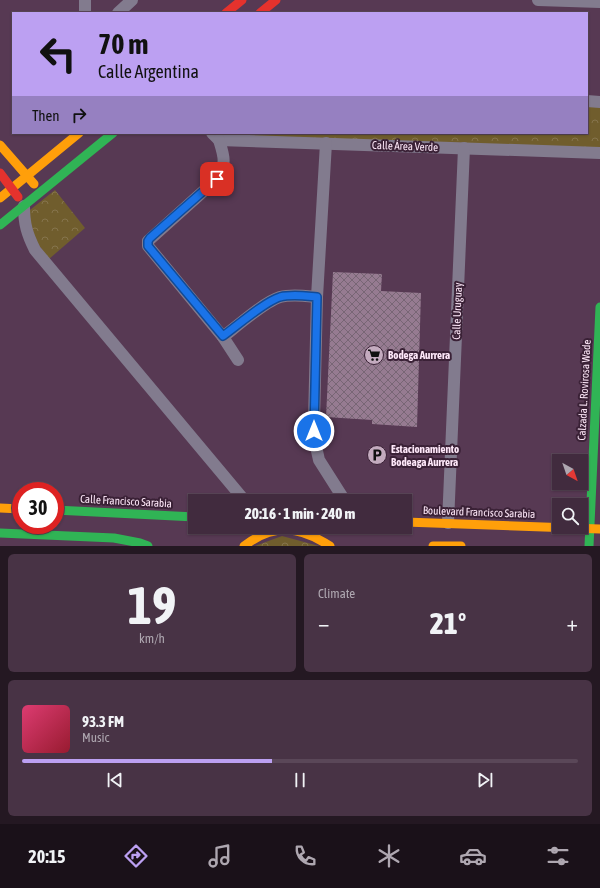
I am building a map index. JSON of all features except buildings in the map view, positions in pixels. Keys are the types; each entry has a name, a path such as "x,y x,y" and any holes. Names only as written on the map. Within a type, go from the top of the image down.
{"main road":[{"path":"227,12 242,0"},
{"path":"261,12 276,0"},
{"path":"0,198 78,134"},
{"path":"0,225 112,134"},
{"path":"0,145 40,192"},
{"path":"0,173 24,206"},
{"name":"Calzada L. Rovirosa Wade","path":"589,546 600,307"},
{"path":"0,508 12,509"},
{"name":"Calle Francisco Sarabia","path":"64,510 188,516"},
{"name":"Boulevard Francisco Sarabia","path":"412,522 600,529"},
{"path":"0,533 114,538 148,546"},
{"path":"244,546 250,541 265,534"},
{"path":"309,534 318,537 330,546"},
{"path":"433,546 460,546"}],"street":[{"path":"85,0 86,12"},
{"path":"119,12 132,0"},
{"path":"538,0 600,2"},
{"path":"588,102 600,102"},
{"path":"215,136 224,158 224,170 217,179 148,241 148,246 223,336 238,360"},
{"name":"Calle Área Verde","path":"215,136 326,143 600,153"},
{"path":"326,143 317,297 314,421 315,442 319,460 341,494"},
{"name":"Calle Uruguay","path":"448,523 464,148"},
{"path":"24,206 24,222 36,250 239,494"},
{"path":"223,336 270,301 281,297 292,296 317,297"}],"green space":[{"path":"588,102 600,102 600,153 219,139 216,134 588,134"},
{"path":"55,190 85,228 49,259 35,240 25,214"},
{"path":"282,536 319,546 255,546"}],"traffic: fast":[{"path":"0,225 112,134"},
{"path":"589,546 600,307"},
{"path":"64,510 188,517"},
{"path":"0,533 114,538 148,546"}],"traffic: slow":[{"path":"0,198 78,134"},
{"path":"0,145 34,184"},
{"path":"0,508 12,509"},
{"path":"412,522 600,529"},
{"path":"244,546 266,533 287,530 308,534 330,546"},
{"path":"433,546 461,546"}],"traffic: jam":[{"path":"227,12 242,0"},
{"path":"261,12 276,0"},
{"path":"0,173 18,197"}],"place":[{"name":"Bodega Aurrera","path":"374,355"},
{"name":"Estacionamiento Bodeaga Aurrera","path":"377,455"}],"route":[{"path":"217,179 150,238 148,241 148,246 223,336 270,301 281,297 292,296 317,297 314,431"}]}
